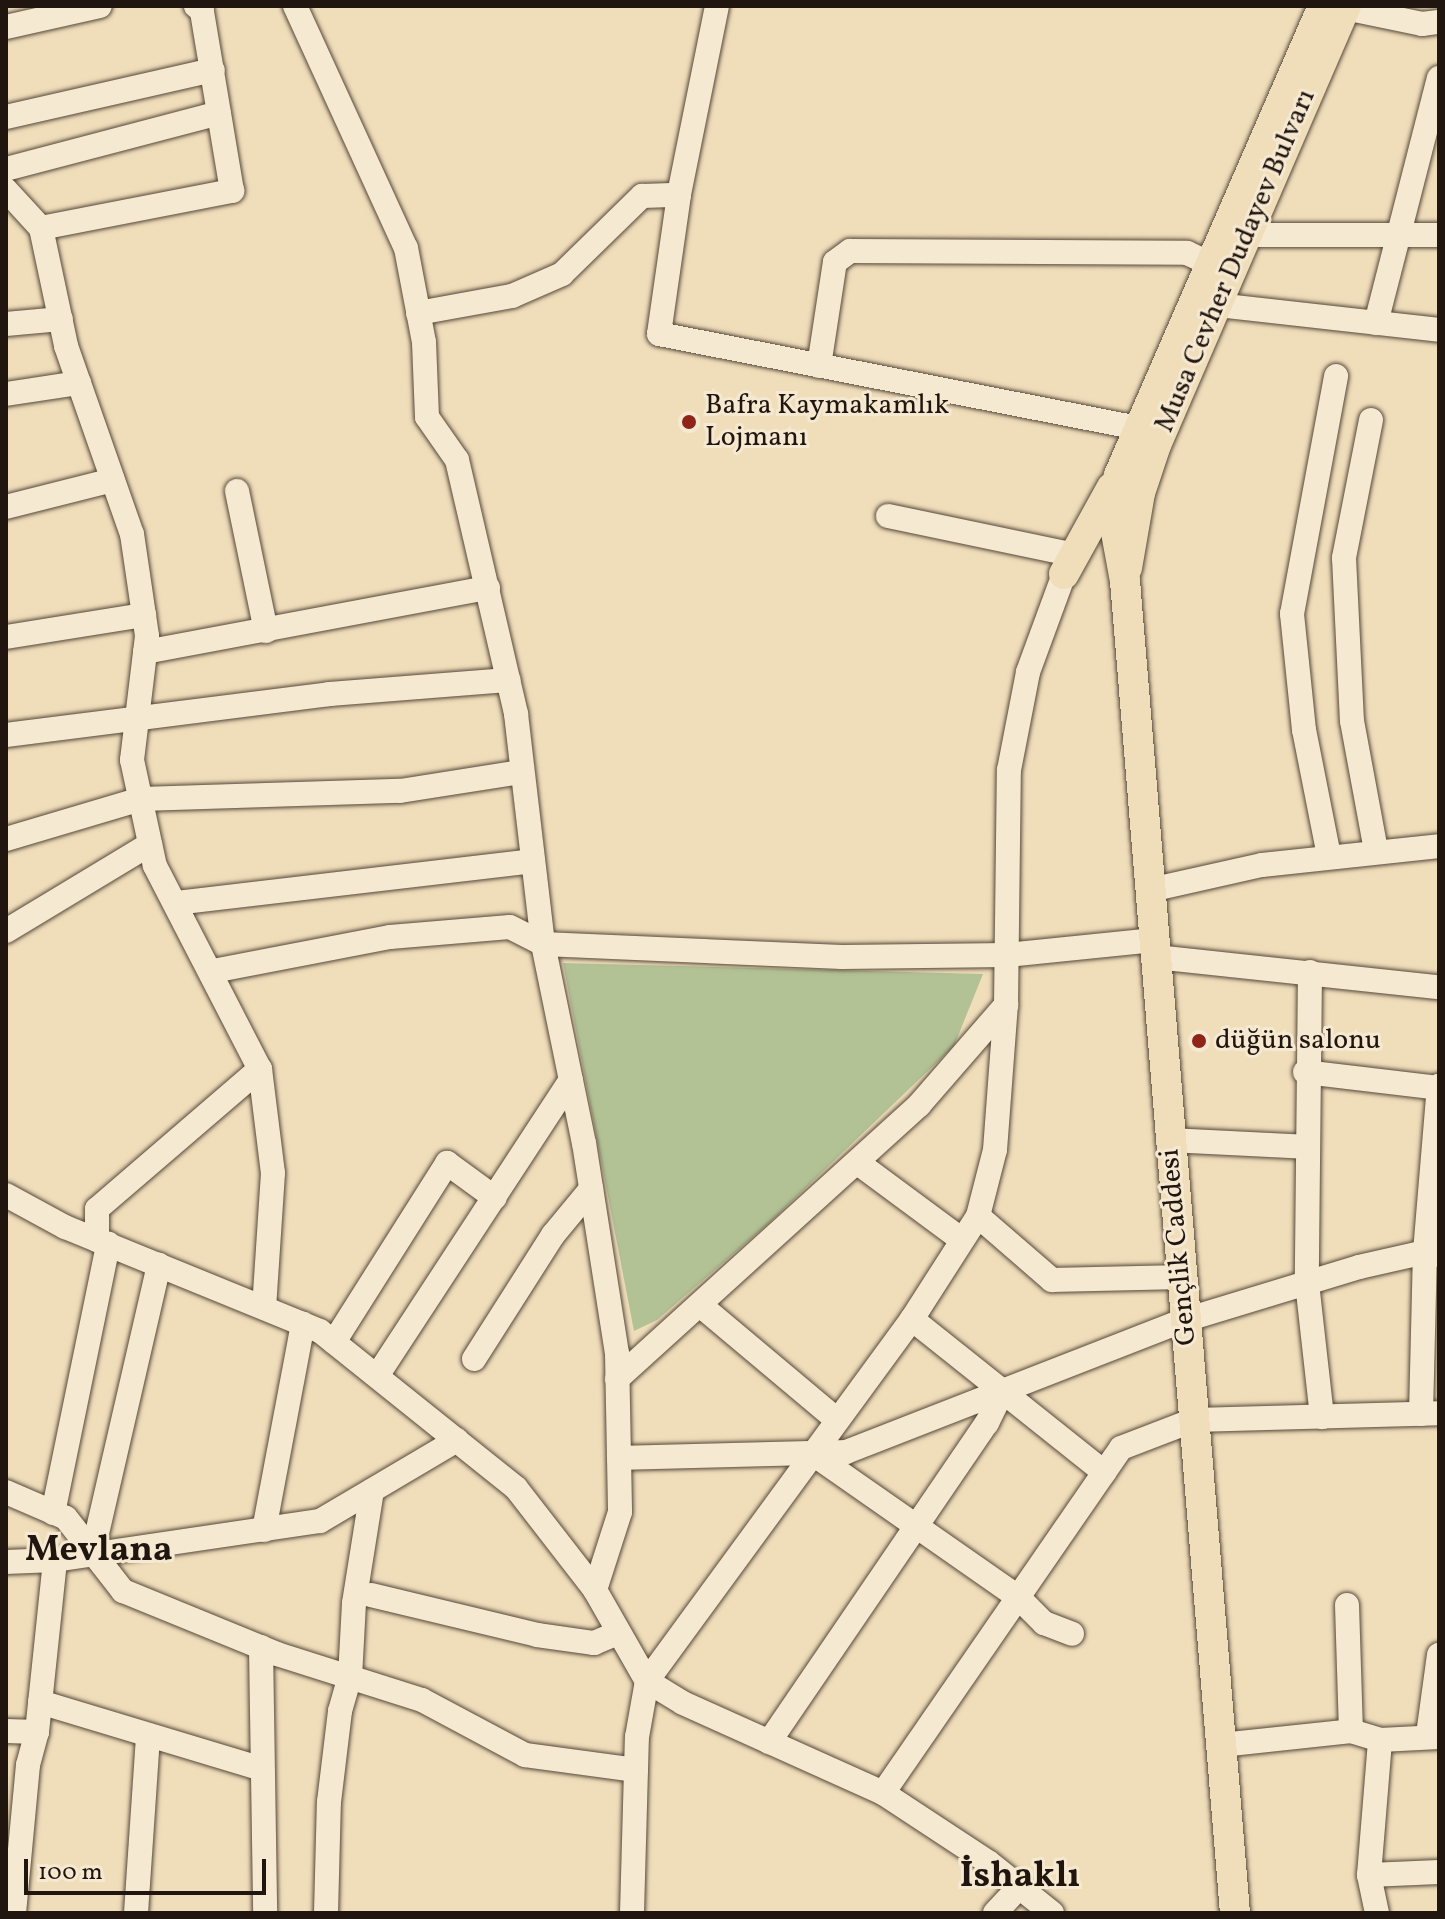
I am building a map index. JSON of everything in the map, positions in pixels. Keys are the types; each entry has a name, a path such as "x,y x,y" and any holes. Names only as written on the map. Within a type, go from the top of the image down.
{"main road":[{"name":"Musa Cevher Dudayev Bulvarı","path":"1124,526 1247,235 1338,7"},
{"name":"Musa Cevher Dudayev Bulvarı","path":"1069,565 1119,475 1211,264 1338,7"},
{"name":"Musa Cevher Dudayev Bulvarı","path":"1119,475 1125,581"},
{"path":"1069,565 1124,526"},
{"path":"1069,565 1104,564 1125,581"},
{"name":"Gençlik Caddesi","path":"1125,581 1235,1913"}],"street":[{"path":"6,27 100,6"},
{"path":"41,228 232,191 202,11 196,6"},
{"path":"295,6 406,248 418,313 427,417 457,460 508,680 543,944 591,1189 617,1379 620,1512 595,1590"},
{"path":"717,6 679,195 659,334 1139,428"},
{"path":"1338,7 1431,23 1439,46"},
{"path":"6,117 213,70"},
{"path":"1376,323 1439,78"},
{"path":"6,169 219,113"},
{"path":"6,190 41,228 79,383 132,534 144,615 145,652 132,760 155,866 213,971 260,1069 273,1173 264,1308"},
{"path":"418,313 512,296 562,274 642,196 679,195"},
{"path":"1247,235 1439,235"},
{"path":"819,366 835,262 850,251 1187,253 1211,264"},
{"path":"1217,305 1439,330"},
{"path":"6,324 61,319"},
{"path":"1329,856 1304,730 1292,614 1336,376"},
{"path":"6,394 79,383"},
{"path":"1371,420 1344,558 1352,721 1376,850"},
{"path":"6,507 113,480"},
{"path":"237,491 266,631"},
{"path":"632,1913 636,1770 647,1681 912,1319 978,1216 995,1150 1006,1005 1009,770 1028,672 1069,565 888,516"},
{"path":"145,652 488,588"},
{"path":"6,637 144,615"},
{"path":"6,735 138,716 508,680"},
{"path":"6,839 141,799 400,791 522,772"},
{"path":"6,931 150,844"},
{"path":"1150,890 1329,856 1439,846"},
{"path":"176,903 533,861"},
{"path":"213,971 390,937 510,927 543,944 842,957 1155,949 1439,987"},
{"path":"1310,972 1305,1072 1307,1283 1322,1417"},
{"path":"617,1379 919,1105 1006,1005"},
{"path":"53,1513 103,1242 97,1209 260,1069"},
{"path":"883,1793 1121,1448 1194,1420 1430,1413 1439,1087 1305,1072"},
{"path":"377,1376 571,1080"},
{"path":"1171,1140 1308,1147"},
{"path":"334,1342 447,1163 495,1198"},
{"path":"858,1163 962,1240"},
{"path":"474,1359 553,1235 591,1189"},
{"path":"6,1195 103,1242 303,1324 334,1342 516,1488 595,1590 647,1681 769,1742 883,1793 1020,1886 1052,1913"},
{"path":"978,1216 1052,1280 1182,1277"},
{"path":"619,1458 846,1452 1185,1320 1307,1283 1432,1254"},
{"path":"92,1555 159,1265"},
{"path":"700,1305 837,1420"},
{"path":"912,1319 1104,1472"},
{"path":"264,1530 303,1324"},
{"path":"769,1742 918,1527 1002,1392"},
{"path":"6,1562 55,1560 320,1521 457,1440"},
{"path":"813,1454 1018,1597 1044,1623 1072,1634"},
{"path":"326,1913 329,1802 340,1711 350,1677 354,1603 372,1490"},
{"path":"6,1492 66,1518 123,1591 261,1647 422,1700 525,1755 636,1770"},
{"path":"14,1913 13,1852 37,1732 55,1560"},
{"path":"371,1595 537,1635 594,1643 618,1633"},
{"path":"1347,1605 1351,1731"},
{"path":"261,1647 265,1913"},
{"path":"1221,1745 1351,1731 1380,1740 1433,1736 1439,1655"},
{"path":"40,1702 262,1769"},
{"path":"6,1731 37,1732"},
{"path":"136,1913 148,1735"},
{"path":"1377,1913 1369,1875 1380,1740"},
{"path":"1369,1875 1439,1872"},
{"path":"995,1913 1020,1886"}],"green space":[{"path":"563,963 983,974 954,1046 769,1223 657,1320 634,1331"}],"place":[{"name":"Bafra Kaymakamlık Lojmanı","path":"689,422"},
{"name":"düğün salonu","path":"1199,1041"}],"district":[{"name":"Mevlana","path":"99,1552"},
{"name":"İshaklı","path":"1020,1878"}]}
